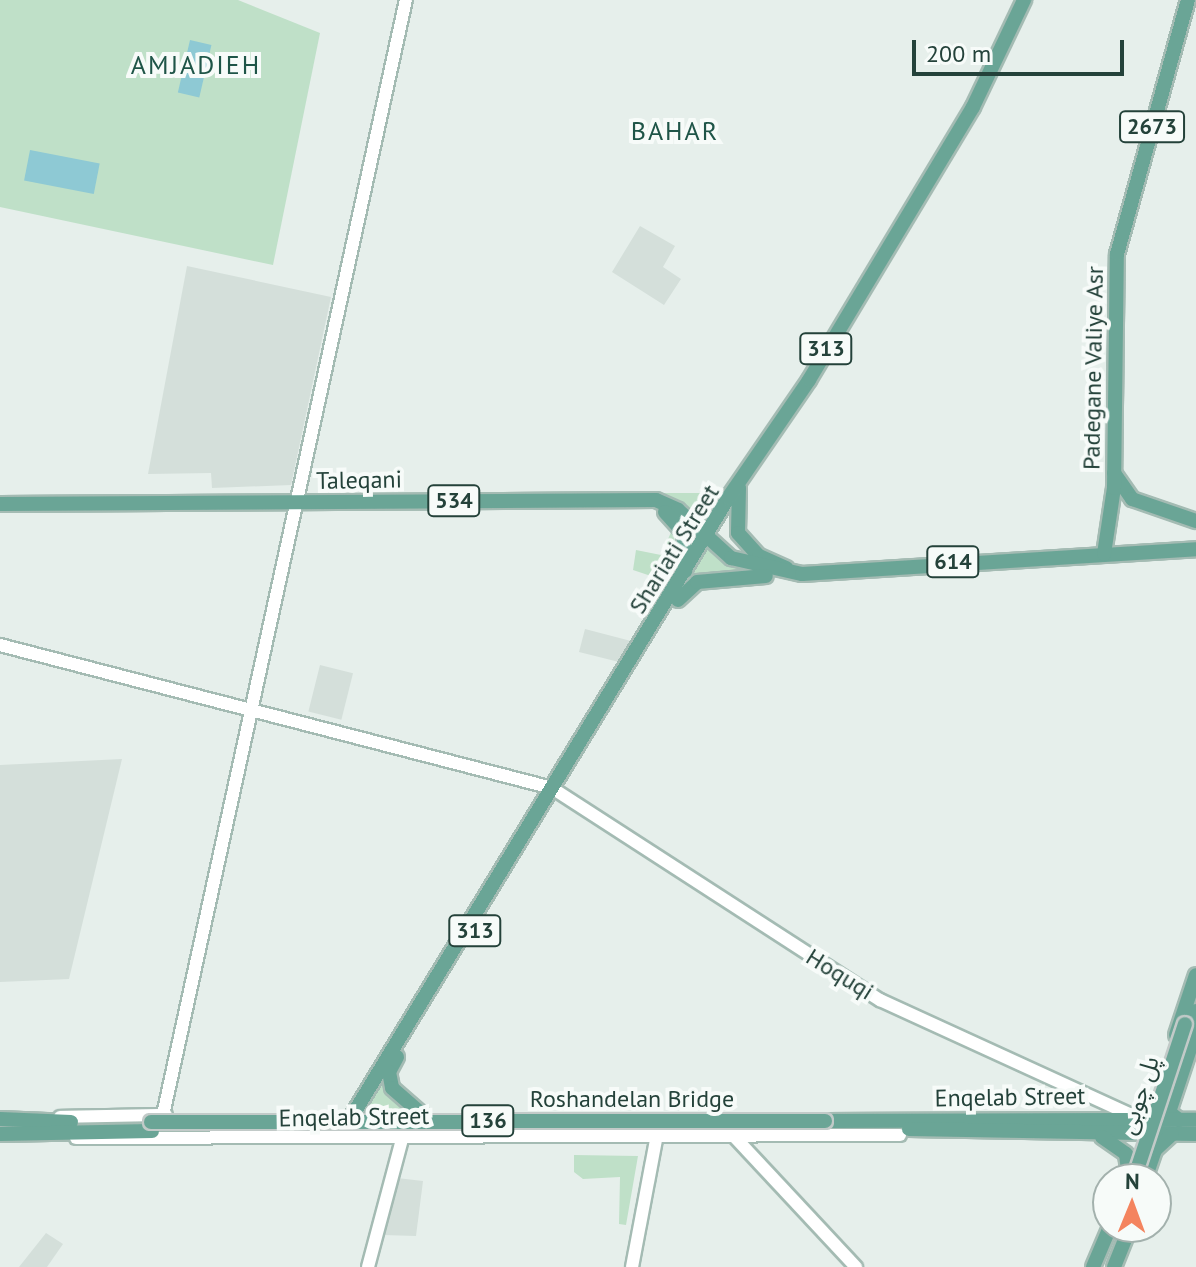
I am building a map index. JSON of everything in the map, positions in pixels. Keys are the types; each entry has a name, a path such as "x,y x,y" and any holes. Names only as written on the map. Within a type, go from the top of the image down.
{"main road":[{"path":"155,1123 251,711 406,0"},
{"name":"Shariati Street","path":"352,1116 647,642 704,536 739,488 973,107 1024,0"},
{"name":"Padegane Valiye Asr","path":"1104,554 1114,472 1117,254 1188,0"},
{"path":"1114,472 1132,499 1196,521"},
{"path":"739,488 734,520 744,543 802,574"},
{"path":"644,500 680,525 684,576"},
{"name":"Taleqani","path":"0,504 644,500 674,507 704,536"},
{"name":"614","path":"704,536 750,567 802,574 1196,549"},
{"name":"Shariati Street","path":"647,642 697,582 802,574"},
{"name":"Hoquqi","path":"0,645 556,790 880,1000 1140,1119"},
{"name":"Shariati Street","path":"423,1115 394,1092 390,1068 556,790"},
{"path":"1140,1119 1158,1093 1196,975"},
{"path":"1191,1027 1196,989"},
{"path":"1180,1120 1170,1116 1196,1011"},
{"name":"پل چوبی","path":"1141,1163 1191,1027"},
{"path":"1158,1093 1165,1109 1174,1098"},
{"path":"255,1140 264,1126 257,1115"},
{"name":"Enqelab Street","path":"155,1123 257,1115 934,1116"},
{"path":"618,1135 619,1115"},
{"path":"712,1115 856,1267"},
{"path":"705,1134 712,1125 712,1115"},
{"path":"758,1130 763,1115"},
{"path":"352,1116 361,1139"},
{"path":"934,1116 994,1118"},
{"name":"Enqelab Street","path":"825,1125 994,1118 1196,1120"},
{"name":"136","path":"0,1119 20,1126 155,1123"},
{"name":"Roshandelan Bridge","path":"155,1123 825,1125"},
{"name":"Roshandelan Bridge","path":"155,1123 758,1130 825,1125"},
{"name":"Enqelab Street","path":"825,1125 987,1134 1196,1134"},
{"name":"Enqelab Street","path":"0,1134 20,1126 255,1140 731,1134 758,1130 900,1135"},
{"path":"900,1135 987,1134"},
{"path":"1146,1163 1172,1134"},
{"path":"632,1267 657,1135"},
{"path":"1098,1135 1123,1150 1128,1163"},
{"path":"368,1267 402,1139"},
{"path":"1093,1267 1108,1243"},
{"path":"1100,1267 1110,1243"},
{"path":"1107,1267 1112,1243"},
{"path":"1114,1267 1124,1243"}],"shaded area":[{"path":"640,226 675,246 663,267 681,279 664,305 612,272"},
{"path":"187,266 331,297 291,485 212,488 211,473 148,474"},
{"path":"585,629 631,641 619,662 579,652"},
{"path":"320,665 353,673 341,720 308,712"},
{"path":"122,759 69,979 0,982 0,765"},
{"path":"397,1178 423,1181 416,1236 383,1235"},
{"path":"46,1233 63,1244 47,1267 19,1267"}],"green space":[{"path":"0,0 238,0 320,33 273,265 0,207"},
{"path":"658,493 720,493 703,522"},
{"path":"672,530 681,563 669,582 633,570 636,550 661,555"},
{"path":"707,547 731,564 746,574 687,580"},
{"path":"385,1072 409,1112 363,1112"},
{"path":"574,1155 638,1156 626,1225 619,1224 620,1177 583,1179 574,1172"}],"water":[{"path":"190,40 211,45 199,98 178,93"},
{"path":"30,150 100,164 94,194 24,180"}],"district":[{"name":"AMJADIEH","path":"196,65"},
{"name":"BAHAR","path":"675,131"}]}
